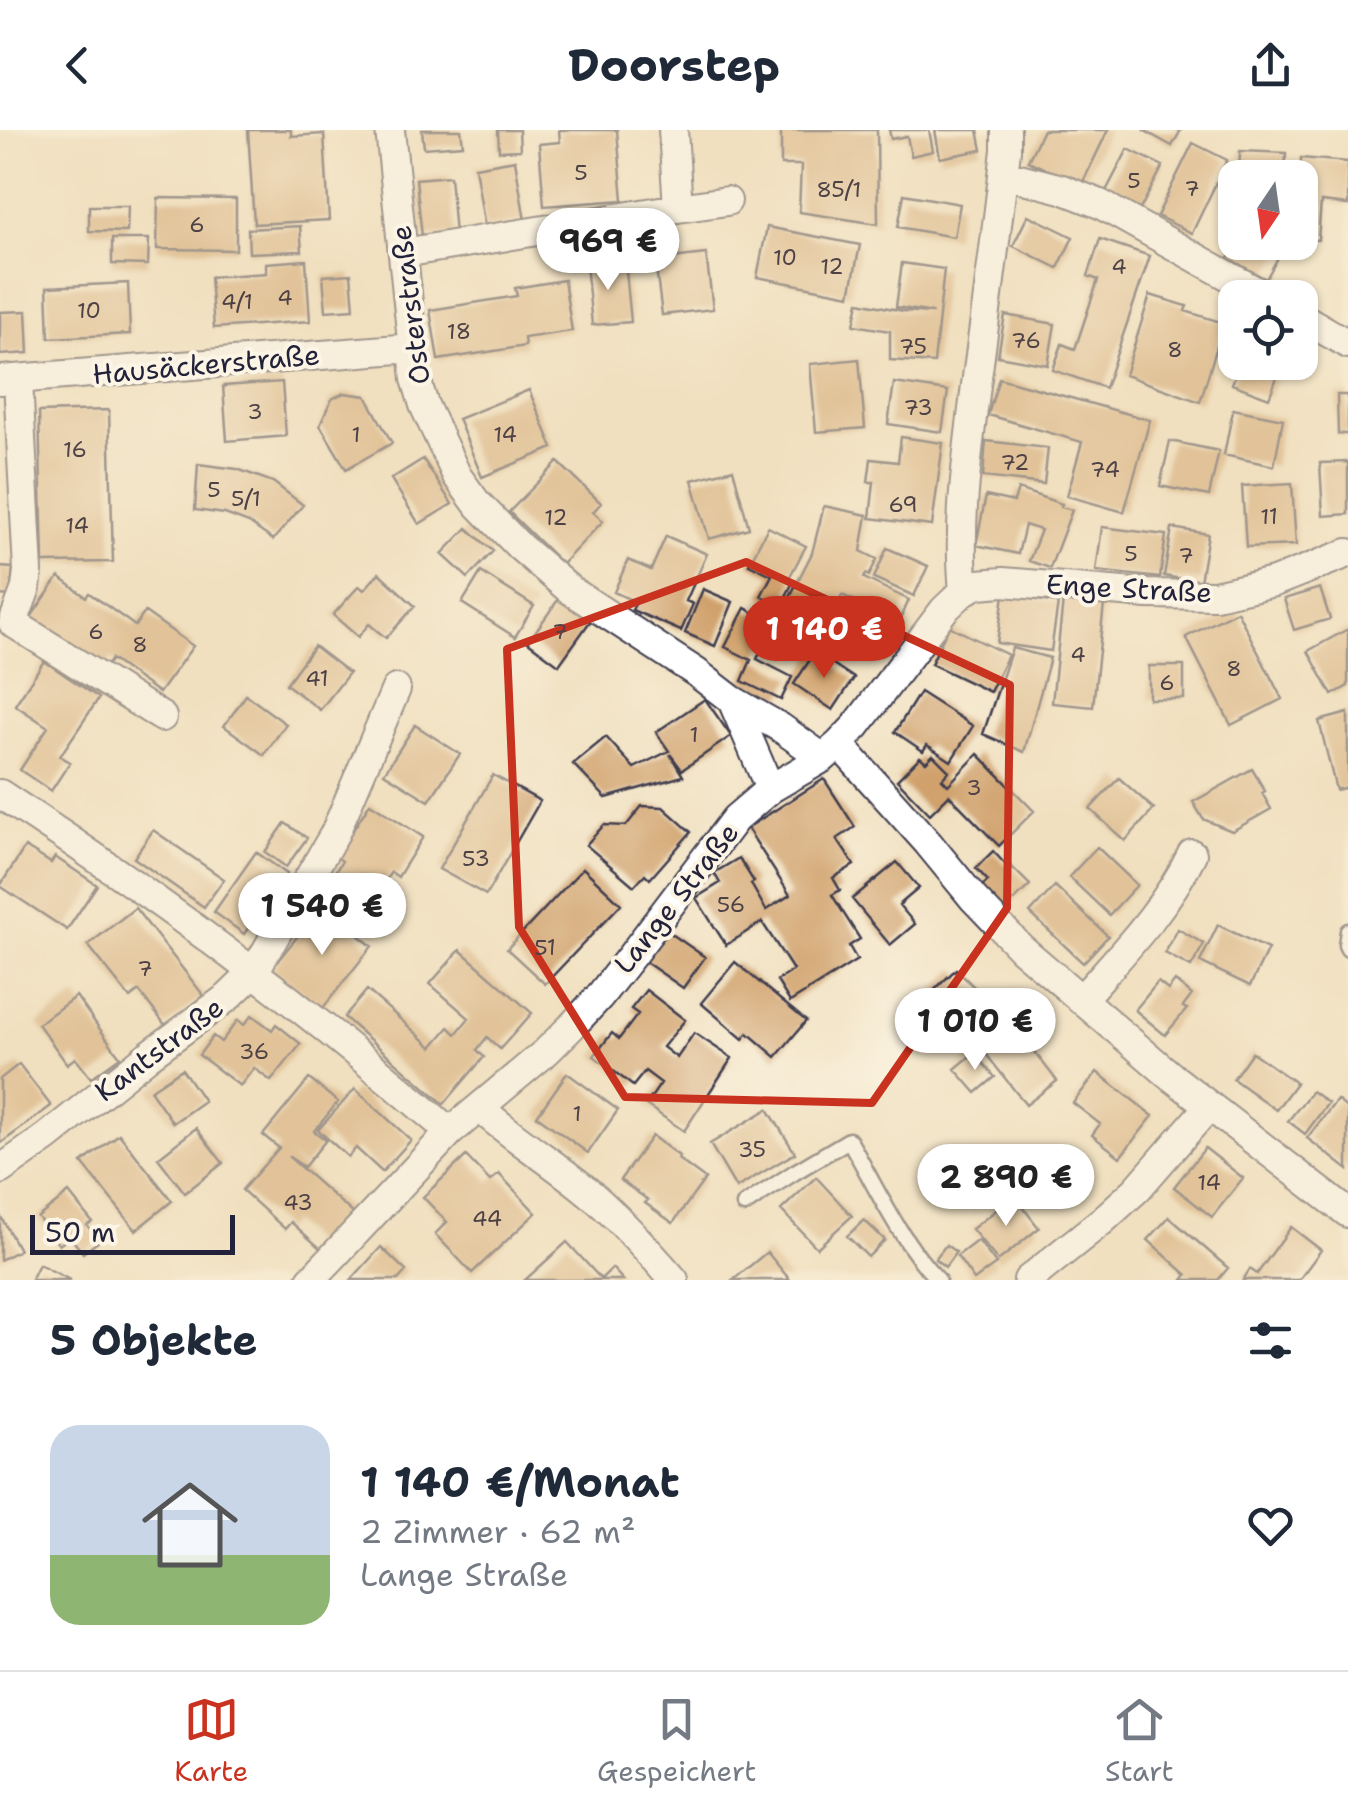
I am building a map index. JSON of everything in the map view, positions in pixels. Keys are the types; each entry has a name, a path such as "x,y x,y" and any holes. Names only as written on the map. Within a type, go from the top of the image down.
{"street":[{"name":"Osterstraße","path":"390,130 416,379 457,476 499,527 570,590 732,700 831,751 928,843 998,926 1209,1106 1348,1213"},
{"path":"673,130 678,208"},
{"path":"964,590 961,546 972,420 1004,174 1006,130"},
{"path":"1004,174 1100,204 1236,280"},
{"path":"403,253 727,201"},
{"path":"1318,326 1348,344"},
{"name":"Hausäckerstraße","path":"9,380 412,348"},
{"path":"9,380 28,571 26,588 6,635 162,718"},
{"name":"Enge Straße","path":"964,590 978,584 1003,582 1147,594 1214,595 1274,582 1348,554"},
{"name":"Lange Straße","path":"312,1280 450,1132 546,1051 599,997 718,840 751,803 831,751 856,726 944,610 964,590"},
{"name":"Kantstraße","path":"0,1170 228,997 254,972 334,833 396,689"},
{"name":"Osterstraße","path":"732,700 770,789"},
{"path":"0,794 254,972 346,1043 450,1132"},
{"path":"1081,1000 1151,919 1192,854"},
{"path":"1028,1280 1137,1189 1209,1106"},
{"path":"480,1108 590,1194 674,1280"}],"lane":[{"path":"1348,931 1348,949"},
{"path":"744,1206 850,1140 908,1242 938,1280"}],"highlighted area":[{"path":"746,562 1010,685 1007,908 872,1103 625,1097 519,927 507,649"}],"building":[{"path":"248,130 291,130 291,136 324,134 329,220 254,224"},
{"path":"422,130 461,130 463,145 424,148"},
{"path":"498,130 519,130 520,150 499,151"},
{"path":"559,130 617,130 623,200 544,206 539,144 560,142"},
{"path":"781,130 877,130 878,224 799,212 801,165 781,165"},
{"path":"889,130 929,130 933,151 911,156 907,136 891,139"},
{"path":"935,130 978,130 982,150 940,158"},
{"path":"1043,130 1108,130 1081,186 1028,161"},
{"path":"1143,130 1181,130 1172,146"},
{"path":"1193,143 1227,160 1218,160 1218,179 1192,233 1157,216"},
{"path":"1128,149 1163,166 1139,211 1105,193"},
{"path":"1240,151 1286,153 1286,160 1240,160"},
{"path":"1301,158 1348,162 1348,205 1321,202 1318,240 1318,160"},
{"path":"515,160 525,221 485,228 475,167"},
{"path":"450,176 455,234 422,237 416,179"},
{"path":"904,194 960,204 954,237 898,227"},
{"path":"158,198 236,199 236,250 157,249"},
{"path":"89,206 128,206 127,232 89,231"},
{"path":"1028,215 1073,237 1058,268 1013,246"},
{"path":"300,226 302,251 249,253 248,229"},
{"path":"767,227 860,245 850,295 757,277"},
{"path":"112,239 149,239 148,265 112,264"},
{"path":"1100,239 1150,256 1105,388 1053,370 1062,344 1075,349 1098,280 1088,276"},
{"path":"706,254 713,309 662,315 655,260"},
{"path":"306,260 310,321 214,328 210,277 266,273 266,263"},
{"path":"1232,260 1277,260 1266,279"},
{"path":"625,261 631,322 592,325 586,264"},
{"path":"902,263 944,269 934,363 890,360 890,331 854,325 859,302 933,313 896,307"},
{"path":"351,274 354,309 326,311 323,276"},
{"path":"564,280 572,331 524,338 525,346 438,360 430,310 517,296 515,288"},
{"path":"128,283 130,334 49,338 47,287"},
{"path":"1150,295 1187,306 1185,311 1218,321 1218,343 1200,402 1125,375"},
{"path":"27,311 29,353 0,355 0,312"},
{"path":"1005,315 1055,324 1048,365 998,356"},
{"path":"859,359 865,428 816,432 810,364"},
{"path":"999,378 1150,420 1124,512 1067,496 1082,442 988,415"},
{"path":"1233,380 1276,380 1269,398 1232,384"},
{"path":"282,382 286,436 227,441 223,386"},
{"path":"894,383 948,391 942,432 888,424"},
{"path":"529,390 553,448 482,477 458,419"},
{"path":"344,393 366,396 392,443 346,469 320,425 332,399"},
{"path":"1337,395 1348,395 1348,434 1338,434"},
{"path":"1233,409 1283,419 1274,466 1224,455"},
{"path":"109,410 113,562 43,563 39,412"},
{"path":"901,437 943,443 932,526 870,518 874,482 868,482 871,459 898,462"},
{"path":"986,441 1048,448 1044,484 983,477"},
{"path":"1170,441 1219,451 1209,496 1160,486"},
{"path":"423,459 452,504 419,524 391,479"},
{"path":"558,462 601,503 593,512 603,521 562,564 509,512"},
{"path":"1348,462 1348,514 1323,516 1320,463"},
{"path":"198,464 237,469 273,482 303,505 273,540 249,523 225,514 195,510"},
{"path":"733,469 749,528 709,539 692,480"},
{"path":"1292,483 1296,545 1246,547 1242,486"},
{"path":"1018,489 1072,510 1050,568 1029,561 1041,530 1025,525 1018,554 976,545 986,496 1014,502"},
{"path":"824,506 867,515 861,551 877,559 864,578 909,600 899,622 842,595 811,652 771,631 757,659 792,677 781,700 742,681 751,660 725,647 745,608 776,624 812,553"},
{"path":"768,527 806,546 789,578 794,580 781,606 761,596 772,575 749,564"},
{"path":"1102,527 1166,535 1160,578 1096,571"},
{"path":"467,528 493,551 468,578 442,554"},
{"path":"1172,528 1208,534 1200,582 1164,576"},
{"path":"666,536 707,554 686,601 693,604 681,631 632,610 636,602 614,592 628,560 651,570"},
{"path":"887,548 928,566 914,596 874,578"},
{"path":"0,567 13,568 10,596 0,595"},
{"path":"481,572 534,606 515,637 462,603"},
{"path":"379,573 415,606 386,638 369,624 358,637 333,615 359,586 364,590"},
{"path":"59,577 135,626 145,612 193,646 159,693 111,659 104,669 26,624"},
{"path":"1320,588 1330,619 1294,630 1284,599"},
{"path":"703,589 733,602 715,646 685,633"},
{"path":"1004,595 1058,603 1051,651 997,643"},
{"path":"560,597 591,620 559,665 528,642"},
{"path":"1063,600 1104,604 1093,707 1052,703"},
{"path":"840,607 890,635 880,653 830,625"},
{"path":"1237,611 1282,699 1231,725 1186,637"},
{"path":"949,626 1008,655 990,692 931,664"},
{"path":"1348,629 1348,686 1332,695 1308,651"},
{"path":"314,646 349,673 320,710 286,684"},
{"path":"1012,648 1050,658 1024,752 983,734"},
{"path":"815,652 854,678 833,710 794,684"},
{"path":"44,661 99,698 60,756 70,762 51,791 20,770 48,727 15,705"},
{"path":"1149,666 1184,666 1184,699 1149,699"},
{"path":"920,692 973,726 951,761 927,745 923,751 895,732"},
{"path":"246,695 286,724 264,755 224,726"},
{"path":"705,699 731,736 682,770 670,754 683,776 606,798 573,764 606,737 634,768 669,751 656,732"},
{"path":"1348,713 1348,787 1336,790 1319,721"},
{"path":"415,725 460,754 429,801 384,773"},
{"path":"978,754 1034,811 999,846 949,795 930,814 897,780 920,757 926,762 933,755 949,771 942,779 948,785"},
{"path":"1252,769 1271,809 1232,831 1203,819 1193,802"},
{"path":"493,775 540,801 486,895 439,869"},
{"path":"1119,778 1154,809 1125,841 1090,809"},
{"path":"824,779 855,827 837,839 854,865 833,878 840,890 832,895 860,939 849,946 857,960 790,1002 777,981 793,970 762,922 726,945 696,898 720,883 714,873 739,858 766,910 790,895 747,828"},
{"path":"370,803 423,837 398,877 391,872 367,909 327,884 342,861 336,857"},
{"path":"642,806 663,807 691,832 650,879 645,874 634,886 586,845 604,825 626,826"},
{"path":"285,823 307,838 286,867 265,852"},
{"path":"153,830 224,879 204,907 134,858"},
{"path":"25,847 51,863 55,857 97,885 67,930 0,886"},
{"path":"1097,847 1137,885 1109,915 1069,877"},
{"path":"993,851 1030,885 1004,910 982,886 988,881 976,868"},
{"path":"256,852 287,874 244,934 214,912"},
{"path":"897,862 919,888 899,905 915,924 890,945 852,899"},
{"path":"583,868 621,904 545,984 507,949"},
{"path":"1055,886 1108,936 1083,963 1030,913"},
{"path":"135,908 204,996 166,1026 139,991 130,998 88,945"},
{"path":"325,909 372,946 323,1008 272,968"},
{"path":"1218,925 1268,949 1250,986 1200,962"},
{"path":"1178,929 1204,944 1191,967 1165,953"},
{"path":"666,930 705,957 683,988 644,961"},
{"path":"460,950 532,1013 500,1049 487,1037 477,1050 484,1057 444,1104 344,1017 367,990 432,1047 449,1027 456,1034 469,1018 430,984"},
{"path":"735,962 806,1021 776,1057 748,1033 743,1039 701,1003"},
{"path":"956,969 994,1007 960,1039 923,1001"},
{"path":"1175,981 1192,995 1183,1007 1187,1009 1165,1035 1135,1010 1158,982 1168,990"},
{"path":"646,990 685,1020 663,1047 677,1058 694,1033 732,1058 684,1131 646,1105 661,1083 645,1071 633,1086 594,1056 612,1033 619,1039 638,1014 631,1009"},
{"path":"76,996 120,1057 91,1078 75,1058 67,1064 38,1024"},
{"path":"252,1015 272,1030 276,1024 301,1044 271,1081 254,1068 240,1086 199,1055 213,1036 221,1042 238,1020 244,1025"},
{"path":"1011,1021 1057,1081 1026,1105 979,1045"},
{"path":"1252,1052 1296,1083 1276,1110 1233,1079"},
{"path":"974,1053 995,1077 976,1093 955,1069"},
{"path":"19,1064 51,1106 0,1144 0,1079"},
{"path":"182,1069 204,1101 173,1123 150,1090"},
{"path":"1097,1072 1153,1116 1120,1157 1092,1135 1100,1124 1073,1103"},
{"path":"567,1073 618,1110 588,1153 537,1116"},
{"path":"309,1079 338,1102 314,1131 326,1140 304,1167 288,1156 354,1214 322,1250 291,1222 285,1229 242,1190 279,1148 263,1135"},
{"path":"355,1089 411,1140 382,1172 356,1148 348,1157 318,1130"},
{"path":"1312,1091 1328,1103 1305,1134 1288,1121"},
{"path":"1337,1100 1348,1109 1348,1170 1307,1138"},
{"path":"768,1109 795,1153 736,1188 710,1144"},
{"path":"196,1128 223,1163 185,1193 158,1158"},
{"path":"119,1134 172,1201 136,1230 82,1163"},
{"path":"652,1136 705,1179 673,1223 620,1180"},
{"path":"1205,1148 1243,1178 1212,1217 1174,1187"},
{"path":"466,1156 490,1181 499,1174 536,1213 472,1273 435,1234 447,1222 423,1197"},
{"path":"816,1177 852,1216 817,1248 781,1210"},
{"path":"69,1193 92,1222 87,1225 99,1241 83,1253 70,1237 59,1245 38,1217"},
{"path":"1014,1196 1039,1228 998,1261 972,1229"},
{"path":"0,1215 19,1250 0,1260"},
{"path":"1169,1217 1228,1268 1218,1280 1183,1280 1187,1275 1148,1240"},
{"path":"864,1220 885,1240 868,1257 847,1236"},
{"path":"1291,1227 1321,1250 1299,1280 1243,1280 1250,1269 1257,1274"},
{"path":"978,1240 996,1264 974,1280 957,1256"},
{"path":"567,1242 601,1279 612,1268 623,1280 525,1280"},
{"path":"946,1245 956,1252 945,1267 935,1259"},
{"path":"381,1247 406,1271 398,1280 351,1280"},
{"path":"767,1252 790,1280 733,1280"},
{"path":"39,1264 70,1280 31,1280"}]}
